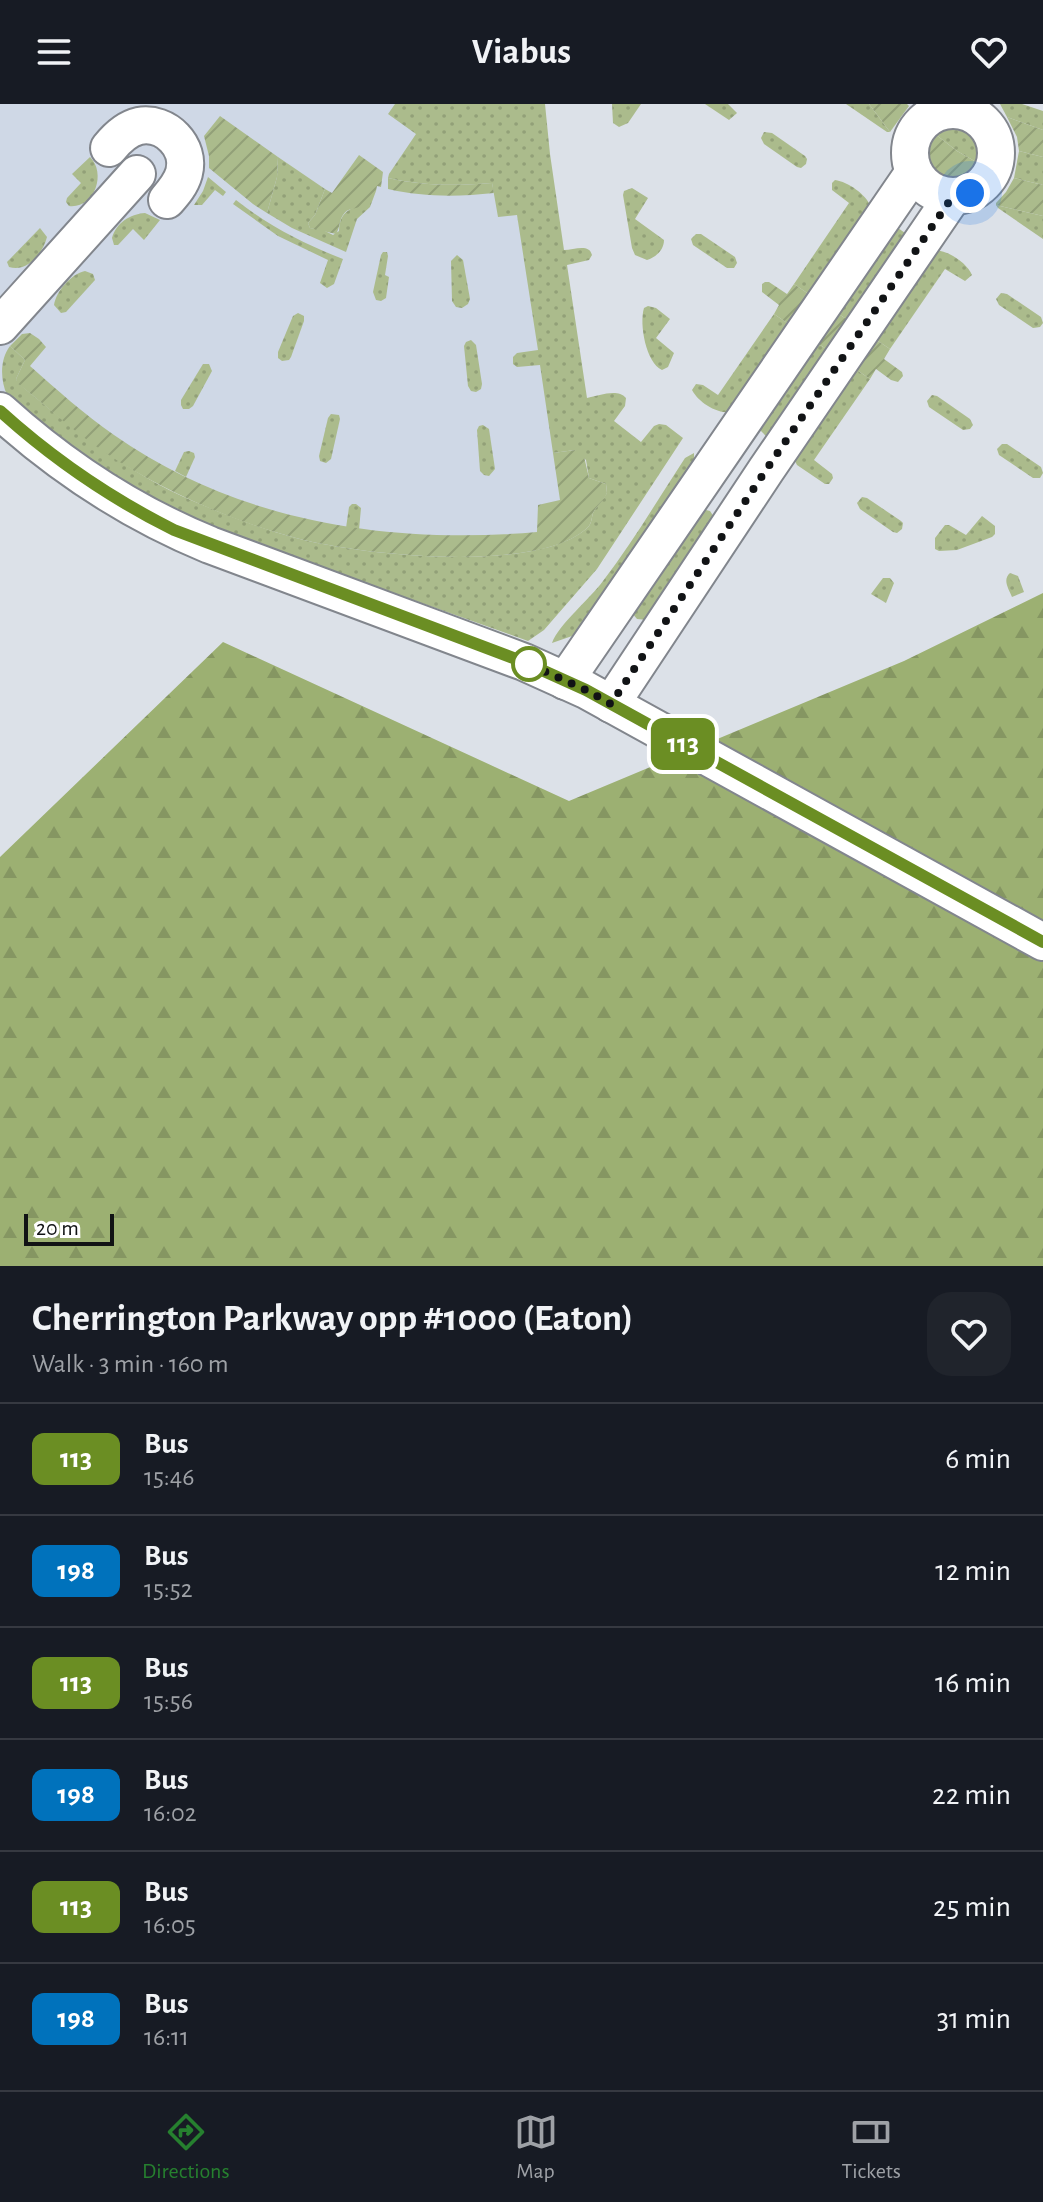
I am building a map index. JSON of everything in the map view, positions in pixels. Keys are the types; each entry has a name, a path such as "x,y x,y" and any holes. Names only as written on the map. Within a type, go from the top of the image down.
{"street":[{"path":"957,110 972,114 984,123 993,135 996,148 995,162 982,185 970,193 953,196 931,190 920,182 909,156 911,141 918,127 929,117 943,111 957,110"},
{"path":"109,148 123,133 137,126 154,126 175,138 183,152 185,168 180,183 167,200"},
{"path":"565,681 914,172"},
{"path":"0,326 137,174"},
{"path":"611,704 953,196"},
{"path":"0,411 53,456 138,512 174,530 524,662 565,681 1043,942"}],"shaded area":[{"path":"0,104 519,104 584,552 335,561 0,394"}],"green space":[{"path":"395,104 545,104 564,250 584,248 592,255 589,260 567,265 587,398 613,393 626,398 625,406 614,421 641,442 659,424 666,425 683,438 597,569 544,630 528,641 220,531 159,504 76,452 7,395 3,382 3,363 10,346 25,360 16,379 18,383 123,463 193,501 296,538 402,554 488,556 528,552 561,543 586,529 594,510 607,493 606,484 589,478 586,460 575,450 553,453 540,365 517,367 513,364 517,353 538,350 517,215 498,217 492,183 440,185 388,178 416,134 388,114"},
{"path":"612,104 641,104 628,123 619,127 613,123"},
{"path":"705,104 728,104 737,113 729,120"},
{"path":"846,104 869,104 890,132 887,132"},
{"path":"869,104 907,104 909,106 890,132"},
{"path":"1000,104 1022,104 1043,111 1043,130 1007,117"},
{"path":"220,116 278,157 277,177 267,213 209,168 204,136"},
{"path":"1007,117 1043,130 1043,157 1019,151 1017,137"},
{"path":"946,127 962,129 973,136 979,148 978,163 935,134"},
{"path":"764,132 772,133 805,156 806,164 797,167 764,144 761,138"},
{"path":"935,134 978,163 969,174 959,180 948,180 938,176 931,168 927,158 928,146"},
{"path":"1019,151 1043,157 1043,185 1014,178"},
{"path":"359,155 383,172 381,187 377,186 361,206 345,212 336,234 310,228 308,223 315,215 325,189 332,193"},
{"path":"90,157 97,172 95,189 85,202 69,206 67,198 81,183 72,174"},
{"path":"278,157 325,189 315,215 308,223 310,228 333,235 339,231 346,212 376,191 370,207 357,219 346,252 267,213 277,177"},
{"path":"208,177 226,192 223,196 215,190 202,205 194,205 203,191"},
{"path":"388,178 440,185 492,183 494,193 453,196 414,194 388,189"},
{"path":"1014,178 1043,185 1043,216 996,205"},
{"path":"835,180 856,189 871,207 813,297 794,284 849,203 832,190"},
{"path":"632,188 648,198 635,219 664,240 659,253 647,260 635,255 632,248 623,195 624,191"},
{"path":"236,200 287,234 343,259 334,284 327,288 320,283 328,260 278,236 233,204"},
{"path":"996,205 1043,216 1043,239 998,208"},
{"path":"145,213 160,220 144,240 133,229 118,245 114,245 112,238 120,224 129,217"},
{"path":"40,228 47,237 38,255 22,267 9,267 7,262"},
{"path":"898,228 907,238 852,323 833,310 893,229"},
{"path":"701,234 735,257 737,263 734,268 727,268 693,245 691,239"},
{"path":"934,250 956,258 972,275 965,281 945,269 890,349 872,337"},
{"path":"383,252 387,252 388,256 385,275 389,277 386,298 381,301 376,300 373,292"},
{"path":"457,255 463,260 470,299 462,308 456,307 452,301 451,261"},
{"path":"85,271 93,274 95,280 66,312 61,313 54,305 58,294 70,279"},
{"path":"765,282 787,294 794,284 813,297 793,327 774,314 779,305 762,292"},
{"path":"1001,293 1041,317 1043,323 1040,327 1033,328 999,305 996,299"},
{"path":"648,306 670,319 656,338 674,353 668,367 662,370 652,360 643,333 644,308"},
{"path":"833,310 852,323 832,353 813,340"},
{"path":"298,313 304,316 304,321 291,357 282,361 278,358 278,352 293,316"},
{"path":"774,314 793,327 734,412 722,412 704,403 692,390 696,384 718,395"},
{"path":"30,333 46,347 30,366 103,427 162,465 212,489 263,507 316,521 371,530 426,535 537,532 538,505 560,500 553,453 575,450 583,452 589,478 606,484 607,493 594,510 586,529 562,543 528,552 446,557 402,554 325,544 283,534 231,517 178,494 119,462 78,433 17,383 25,360 10,346 22,334"},
{"path":"872,337 890,349 884,359 902,372 903,376 898,382 876,369 870,379 851,366"},
{"path":"471,340 476,345 482,384 476,392 468,386 464,346"},
{"path":"813,340 832,353 771,437 766,436 757,427"},
{"path":"203,364 209,364 212,371 193,406 183,409 181,400"},
{"path":"851,366 870,379 814,460 832,474 829,484 825,484 797,465 793,457"},
{"path":"932,395 970,419 973,425 970,429 963,430 929,407 927,401"},
{"path":"331,414 339,415 340,419 331,459 326,463 320,461 319,456"},
{"path":"483,425 489,429 495,469 489,476 480,471 477,430"},
{"path":"1007,444 1041,467 1043,473 1040,478 1033,478 999,455 997,449"},
{"path":"189,451 195,457 186,477 175,471 184,452"},
{"path":"694,453 694,465 575,635 552,643 614,566 685,458"},
{"path":"862,497 901,521 902,529 893,532 860,509 857,503"},
{"path":"352,504 361,508 359,530 346,528"},
{"path":"702,509 710,511 714,517 648,620 637,619 632,613"},
{"path":"982,516 995,526 992,537 957,550 935,549 935,538 945,525 966,535"},
{"path":"1010,573 1018,576 1024,592 1012,597 1006,582"},
{"path":"883,578 890,578 894,583 886,603 871,594"},
{"path":"1043,593 1043,1266 0,1266 0,857 223,642 569,801 904,661"}],"bus line":[{"name":"113","path":"0,411 53,456 138,512 174,530 524,662 586,690 1043,942"}],"route":[{"path":"529,664 524,662 611,704 953,196 970,193"}]}
